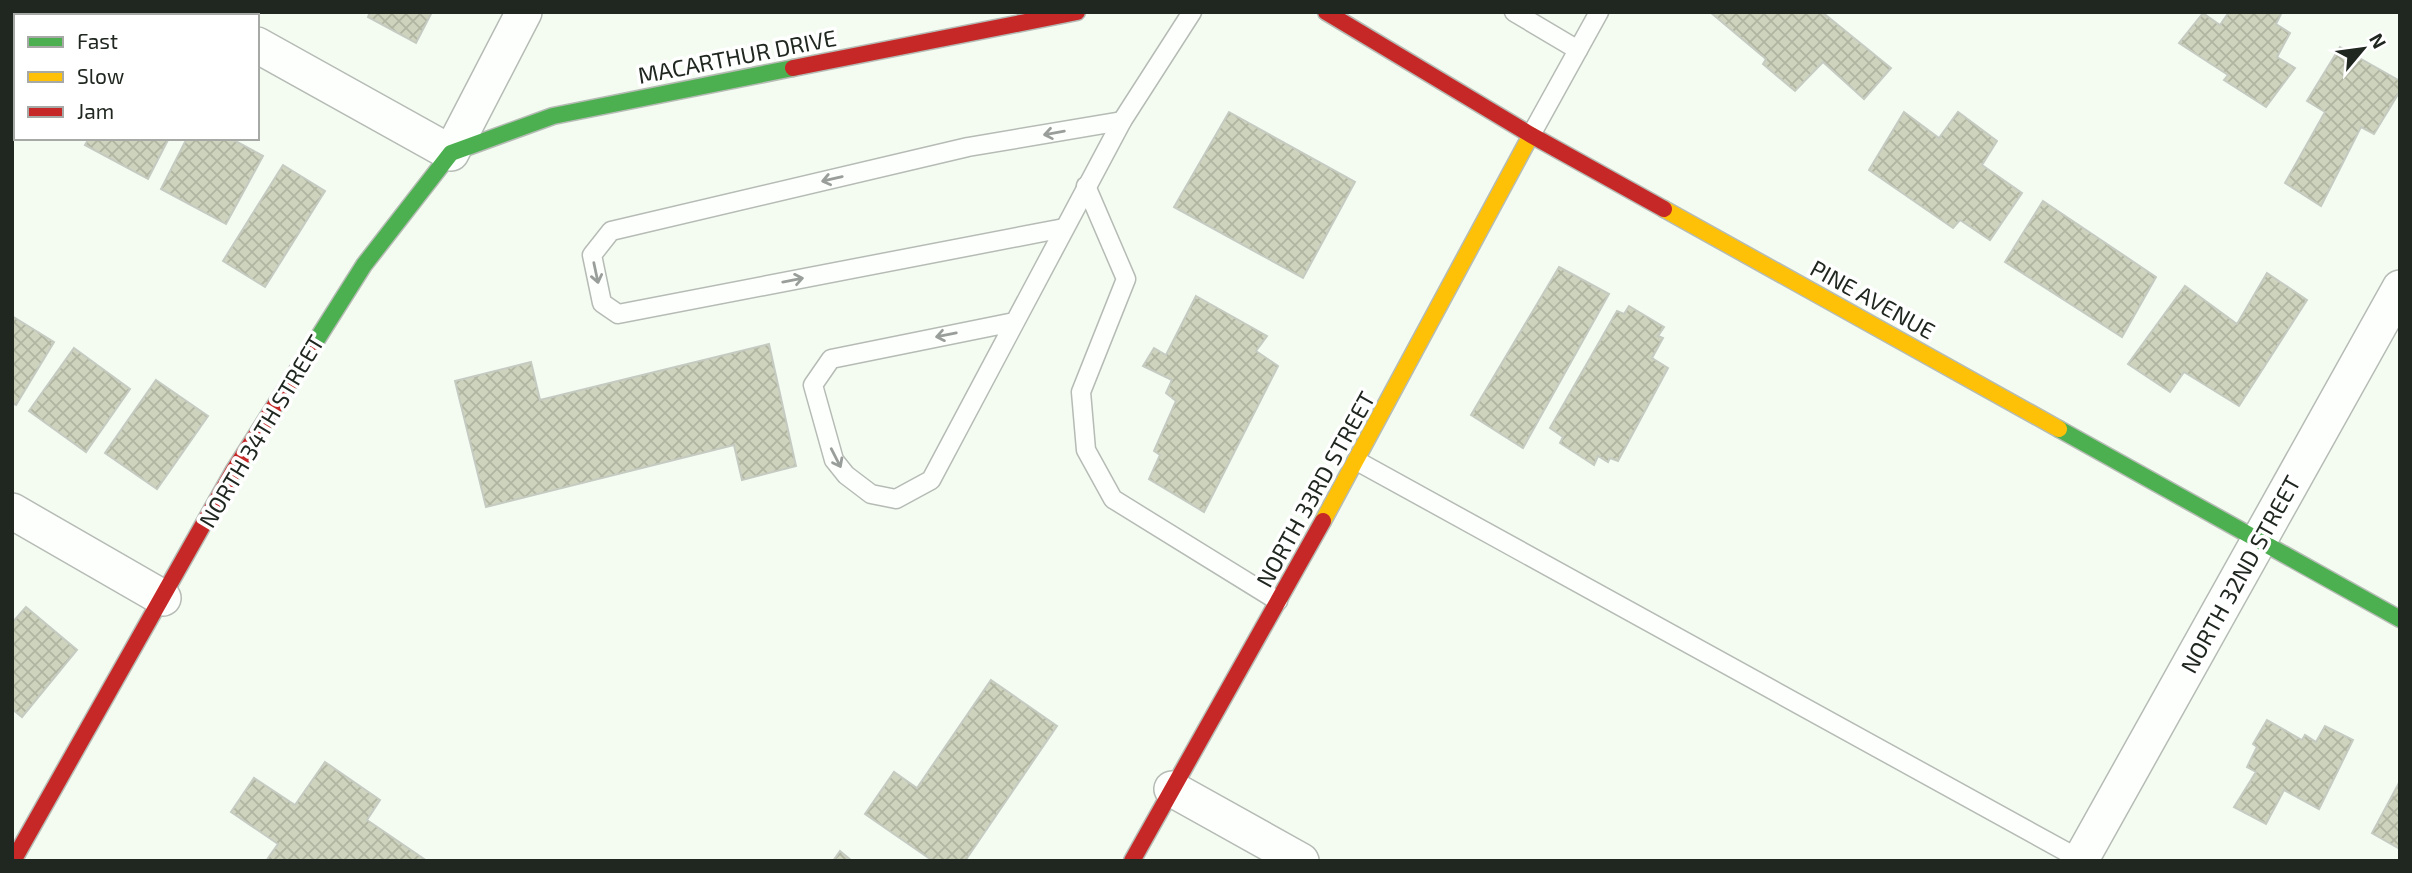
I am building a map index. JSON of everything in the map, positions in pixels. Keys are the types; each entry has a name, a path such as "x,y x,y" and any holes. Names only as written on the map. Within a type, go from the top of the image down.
{"street":[{"name":"NORTH 34TH STREET","path":"13,861 234,470 357,276 451,153 524,12"},
{"name":"MACARTHUR DRIVE","path":"451,153 552,116 1077,12"},
{"name":"PINE AVENUE","path":"1326,12 1531,135 2400,619"},
{"path":"259,46 451,153"},
{"name":"NORTH 33RD STREET","path":"1132,861 1357,461 1531,135"},
{"name":"NORTH 32ND STREET","path":"2081,860 2400,288"},
{"path":"12,511 163,598"},
{"path":"1172,789 1301,861"}],"lane":[{"path":"1014,322 831,359 813,384 834,460 846,475 871,494 896,499 931,480 1122,121 1192,12"},
{"path":"1514,12 1578,50"},
{"path":"1531,135 1599,12"},
{"path":"1064,228 618,314 602,303 592,255 611,231 968,147 1122,121"},
{"path":"1086,186 1126,279 1081,392 1086,450 1112,499 1278,601"},
{"path":"1357,461 2081,860"}],"building":[{"path":"12,12 17,14 14,14 12,55"},
{"path":"370,12 432,12 416,43 368,17"},
{"path":"1710,12 1822,12 1891,68 1864,99 1823,62 1795,91 1763,64 1766,59"},
{"path":"2229,12 2282,12 2276,24 2290,33 2277,57 2295,68 2266,107 2224,80 2228,75 2179,43 2203,13 2220,25"},
{"path":"2340,47 2400,81 2400,91 2374,134 2361,127 2321,206 2285,183 2325,112 2307,101"},
{"path":"1229,112 1355,182 1303,278 1174,207"},
{"path":"1904,112 1939,138 1958,112 1997,141 1982,165 2022,193 1990,240 1960,220 1953,228 1869,170"},
{"path":"88,140 168,140 148,179 85,145"},
{"path":"186,140 234,140 263,156 226,224 161,189"},
{"path":"283,165 325,191 265,287 223,261"},
{"path":"2043,201 2156,277 2122,337 2005,262"},
{"path":"1559,267 1609,294 1523,448 1471,415"},
{"path":"2267,273 2307,300 2239,406 2184,372 2170,392 2128,364 2185,286 2237,324"},
{"path":"1196,296 1267,336 1256,351 1278,366 1204,512 1149,479 1160,455 1154,451 1176,401 1166,393 1172,380 1143,366 1154,348 1166,355"},
{"path":"1629,306 1664,327 1658,336 1663,338 1652,358 1668,368 1618,461 1610,458 1608,462 1598,456 1594,465 1560,443 1563,437 1550,428 1617,311 1624,314"},
{"path":"12,316 54,342 16,405 12,403"},
{"path":"769,344 796,466 742,480 734,445 486,507 455,381 531,362 540,400"},
{"path":"74,348 130,389 86,452 29,411"},
{"path":"156,380 208,416 157,489 105,453"},
{"path":"26,607 77,650 22,717 12,709 12,623"},
{"path":"991,680 1057,726 965,861 933,861 865,814 894,772 917,788"},
{"path":"2267,720 2302,740 2305,735 2316,742 2325,726 2353,740 2319,809 2284,790 2266,824 2234,807 2256,772 2247,767 2257,747 2253,744"},
{"path":"325,762 380,800 367,820 427,861 266,861 278,844 231,812 254,778 295,805"},
{"path":"2400,781 2400,845 2398,848 2372,833"},
{"path":"840,851 852,861 833,861"}],"traffic: fast":[{"path":"309,352 364,265 451,153 553,116 793,68"},
{"path":"2059,429 2400,619"}],"traffic: slow":[{"path":"1323,521 1531,135"},
{"path":"1664,209 2059,429"}],"traffic: jam":[{"path":"793,68 1077,12"},
{"path":"1326,12 1531,135 1664,209"},
{"path":"13,861 234,470 309,352"},
{"path":"1132,861 1323,521"}]}
